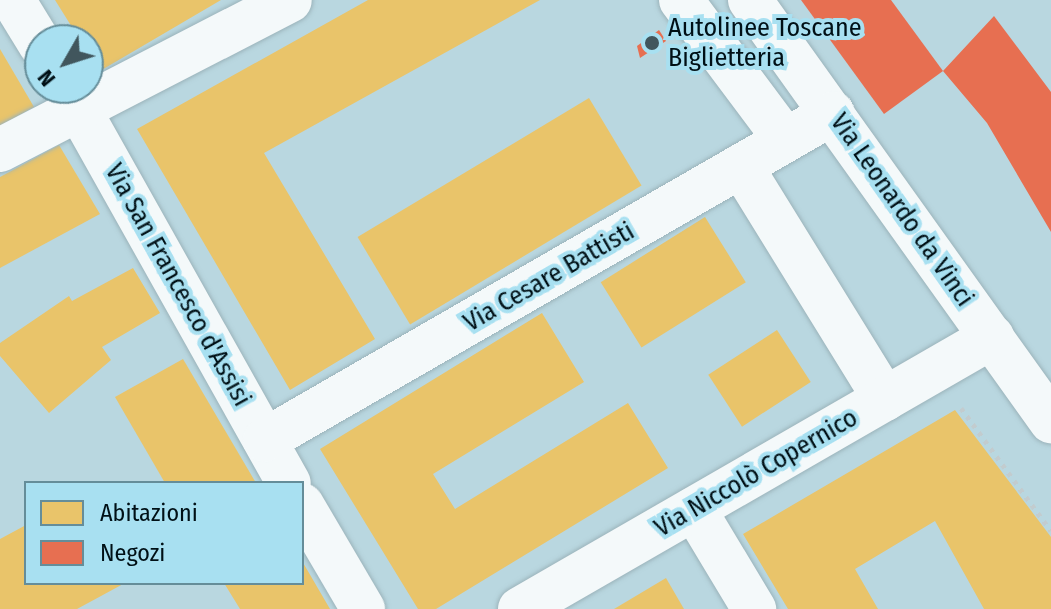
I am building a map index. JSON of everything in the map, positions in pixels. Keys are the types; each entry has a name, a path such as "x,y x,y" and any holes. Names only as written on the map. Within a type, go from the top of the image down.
{"street":[{"path":"13,0 28,24"},
{"path":"104,86 290,0"},
{"path":"681,0 785,139"},
{"name":"Via Leonardo da Vinci","path":"750,0 1051,421"},
{"path":"0,150 57,118 70,104"},
{"name":"Via San Francesco d'Assisi","path":"76,104 288,481"},
{"name":"Via Cesare Battisti","path":"265,440 833,113"},
{"path":"741,166 885,399"},
{"name":"Via Niccolò Copernico","path":"520,609 992,337"},
{"path":"304,508 363,609"},
{"path":"694,509 754,609"}],"path":[{"path":"957,403 1051,531"}],"building: Abitazioni":[{"path":"55,0 221,0 104,69 104,24 70,24"},
{"path":"368,0 540,0 264,153 375,339 290,390 137,129"},
{"path":"0,49 24,90 24,104 34,107 0,126"},
{"path":"589,98 642,185 410,324 358,237"},
{"path":"59,145 100,214 0,268 0,177"},
{"path":"705,217 746,282 641,347 601,282"},
{"path":"133,268 160,313 102,347 111,360 49,413 0,356 0,343 69,296 72,301"},
{"path":"542,313 584,382 433,474 455,509 628,403 668,468 436,609 418,609 320,449"},
{"path":"777,330 811,382 742,427 708,375"},
{"path":"183,359 255,481 164,481 115,397"},
{"path":"955,410 1051,537 1051,609 984,609 935,521 855,569 878,609 788,609 743,534"},
{"path":"24,526 24,585 121,585 77,609 0,609 0,539"},
{"path":"304,564 330,609 240,609 225,585 304,585"},
{"path":"666,578 684,609 614,609"}],"building: Negozi":[{"path":"801,0 891,0 943,71 884,114"},
{"path":"994,16 1051,92 1051,232 987,123 943,71"},
{"name":"Autolinee Toscane Biglietteria","path":"659,30 666,41 640,58 637,46"}],"place":[{"name":"Autolinee Toscane Biglietteria","path":"652,43"}]}
